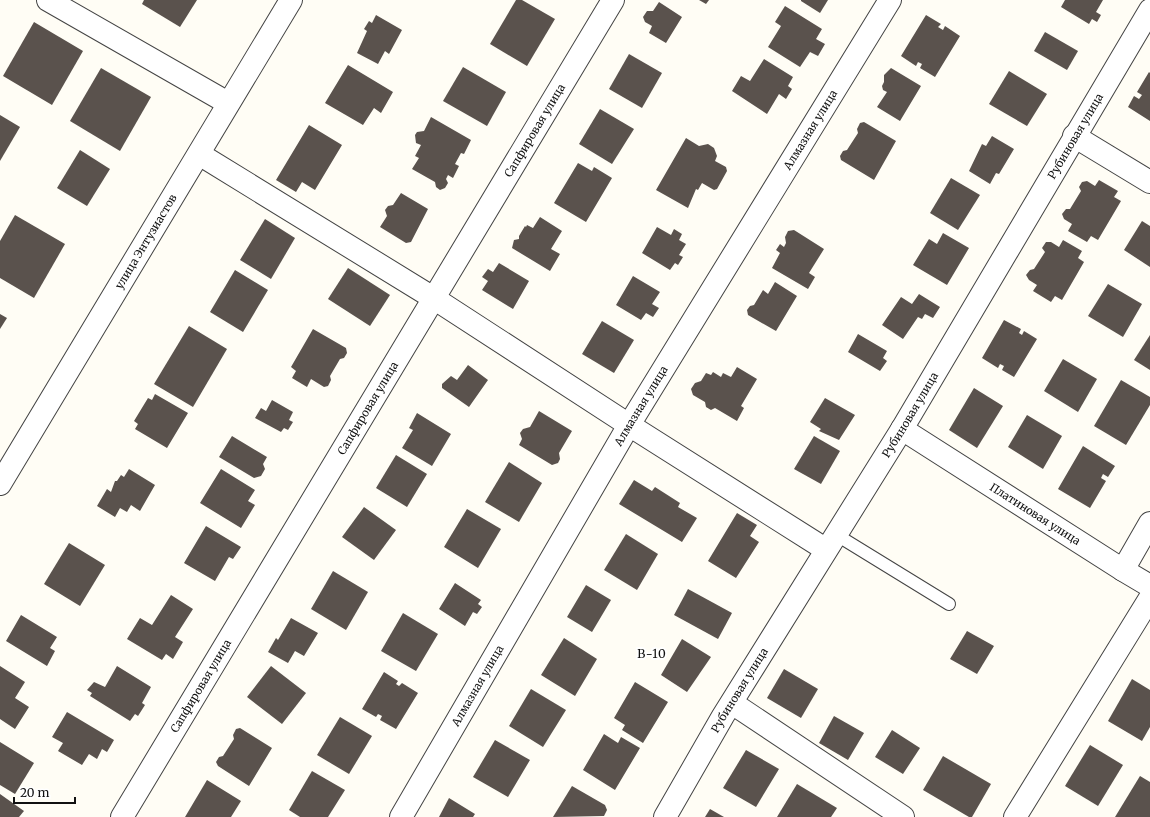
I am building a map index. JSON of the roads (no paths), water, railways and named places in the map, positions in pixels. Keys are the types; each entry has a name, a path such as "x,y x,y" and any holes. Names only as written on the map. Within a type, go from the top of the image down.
{"street":[{"path":"48,0 228,103"},
{"name":"улица Энтузиастов","path":"0,484 291,0"},
{"name":"Сапфировая улица","path":"122,817 435,299 613,0"},
{"name":"Алмазная улица","path":"401,817 629,425 890,0"},
{"name":"Рубиновая улица","path":"665,817 732,703 830,542 902,429 1074,136 1150,10"},
{"path":"1074,136 1150,182"},
{"path":"199,154 435,299 629,425 830,542"},
{"name":"Платиновая улица","path":"902,429 1150,586"},
{"path":"1123,570 1150,523"},
{"path":"1015,817 1150,598"},
{"path":"732,703 903,817"}],"lane":[{"path":"830,542 949,604"}],"district":[{"name":"В-10","path":"652,654"}]}
